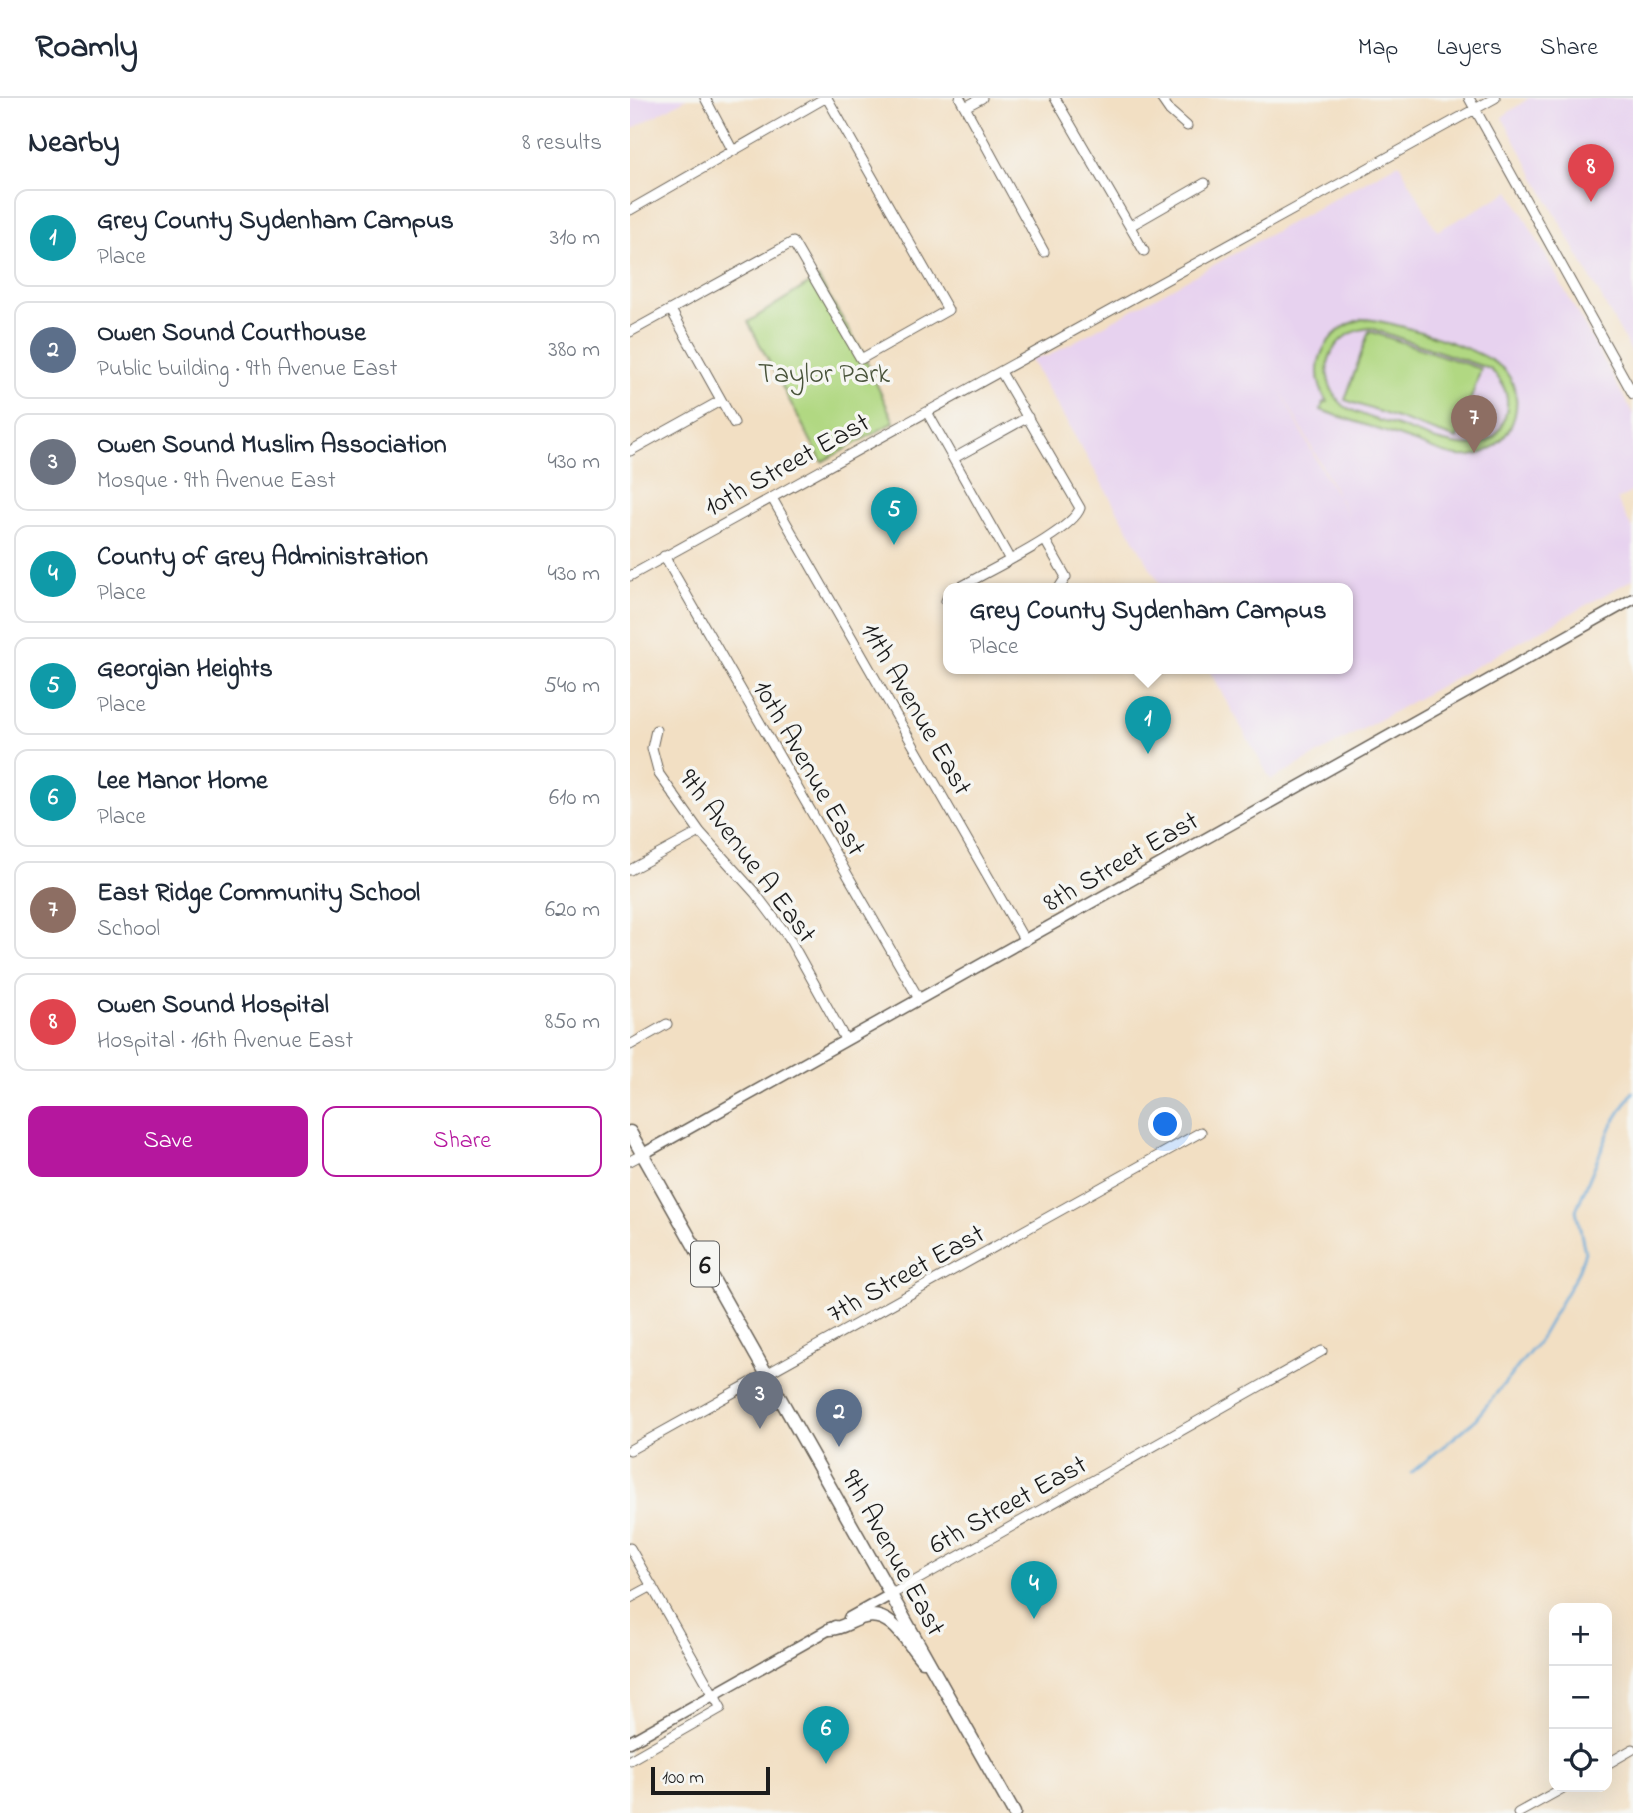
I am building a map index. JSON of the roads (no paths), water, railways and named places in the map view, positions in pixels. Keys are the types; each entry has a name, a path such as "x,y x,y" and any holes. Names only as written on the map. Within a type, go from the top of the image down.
{"highway":[{"name":"9th Avenue East","path":"630,1132 1014,1813"},
{"path":"830,1629 837,1629 863,1617 882,1618 892,1624 934,1671"}],"main road":[{"name":"8th Street East","path":"643,1154 1633,599"},
{"name":"6th Street East","path":"630,1742 892,1594"}],"street":[{"path":"705,98 733,151"},
{"path":"630,210 826,98 948,310 860,359 793,243 630,332"},
{"path":"982,98 963,102 1044,252"},
{"path":"1055,98 1144,251"},
{"path":"1161,98 1186,126"},
{"path":"1469,98 1633,394"},
{"name":"10th Street East","path":"630,576 1476,111 1495,98"},
{"path":"1130,226 1205,183"},
{"path":"670,310 734,423"},
{"path":"967,583 1045,540 1077,518 1080,508 1001,372"},
{"path":"630,451 720,401"},
{"path":"928,412 956,457 1009,558"},
{"path":"956,457 1028,417"},
{"name":"11th Avenue East","path":"772,498 1025,941"},
{"path":"1045,540 1066,578 1062,583"},
{"name":"10th Avenue East","path":"664,556 919,999"},
{"name":"9th Avenue A East","path":"656,730 652,748 659,774 700,832 755,893 789,938 845,1039"},
{"path":"630,870 700,832"},
{"path":"630,1045 667,1024"},
{"name":"7th Street East","path":"630,1450 1201,1132"},
{"name":"8th Street East","path":"630,1161 643,1154"},
{"name":"6th Street East","path":"892,1594 1322,1351"},
{"path":"630,1548 714,1694 720,1710 630,1760"},
{"path":"630,1598 652,1586"},
{"path":"1612,1760 1633,1749"},
{"path":"1518,1813 1556,1792"}],"waterway":[{"path":"1411,1473 1473,1422 1538,1342 1577,1274 1585,1252 1576,1210 1612,1125 1633,1092"}],"place":[{"name":"Owen Sound Hospital","path":"1591,202"},
{"name":"East Ridge Community School","path":"1474,453"},
{"name":"Georgian Heights","path":"894,545"},
{"name":"Grey County Sydenham Campus","path":"1148,754"},
{"name":"Owen Sound Muslim Association","path":"760,1429"},
{"name":"Owen Sound Courthouse","path":"839,1447"},
{"name":"County of Grey Administration","path":"1034,1619"},
{"name":"Lee Manor Home","path":"826,1764"}],"park label":[{"name":"Taylor Park","path":"824,372"}]}
